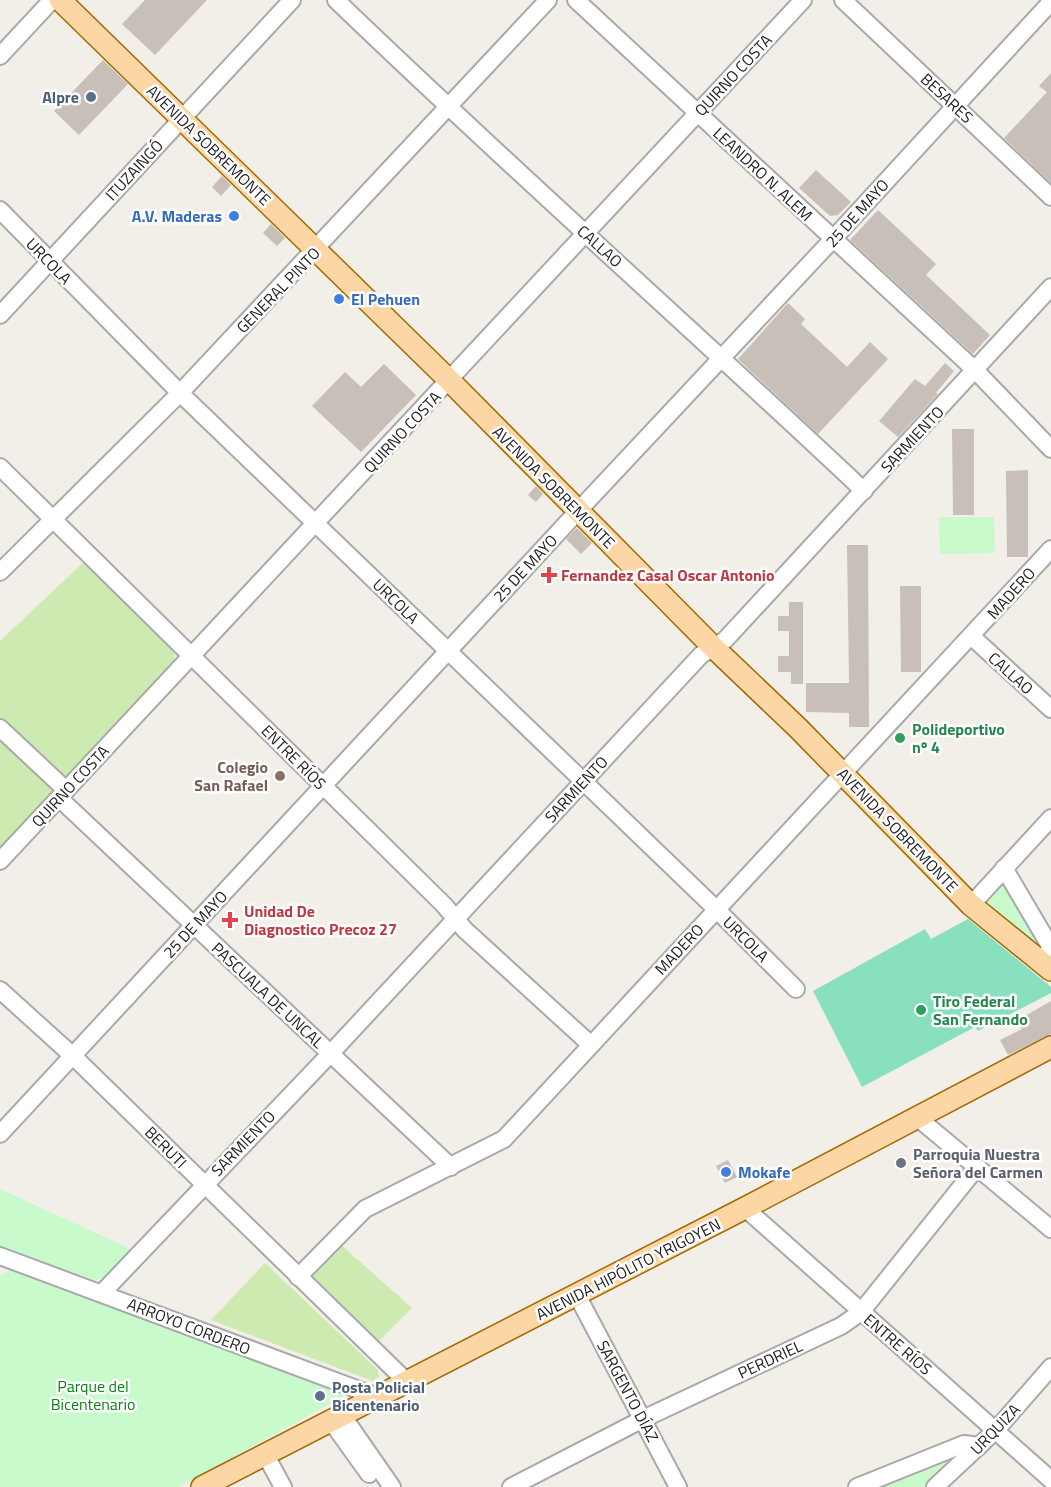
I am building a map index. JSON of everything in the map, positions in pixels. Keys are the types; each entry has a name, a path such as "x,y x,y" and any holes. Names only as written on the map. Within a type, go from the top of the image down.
{"main road":[{"name":"AVENIDA SOBREMONTE","path":"60,0 450,381 712,646 843,773 971,905 1049,957"},
{"name":"AVENIDA HIPÓLITO YRIGOYEN","path":"202,1487 745,1208 1051,1047"}],"street":[{"path":"0,56 52,0"},
{"name":"ITUZAINGÓ","path":"0,315 292,0"},
{"name":"CALLAO","path":"336,0 448,108 723,357 864,491"},
{"name":"GENERAL PINTO","path":"0,572 180,393 548,0"},
{"name":"LEANDRO N. ALEM","path":"576,0 975,370 1051,449"},
{"name":"QUIRNO COSTA","path":"0,861 803,0"},
{"name":"BESARES","path":"843,0 1051,197"},
{"name":"25 DE MAYO","path":"0,1134 1051,2"},
{"name":"URCOLA","path":"0,210 180,393 584,781 796,989"},
{"name":"SARMIENTO","path":"102,1293 330,1054 701,655 712,646 725,640 1051,287"},
{"name":"ENTRE RÍOS","path":"0,467 456,918 590,1044"},
{"name":"MADERO","path":"298,1277 365,1209 504,1139 1051,549"},
{"name":"CALLAO","path":"971,636 1051,709"},
{"name":"PASCUALA DE UNCAL","path":"0,728 194,926 451,1167"},
{"path":"971,905 1051,818"},
{"path":"1004,868 1049,957"},
{"name":"BERUTI","path":"0,990 73,1056 407,1382"},
{"path":"918,1118 1048,1222"},
{"name":"PERDRIEL","path":"511,1487 643,1419 841,1326 861,1312 977,1167"},
{"name":"ENTRE RÍOS","path":"745,1208 1051,1480"},
{"name":"ARROYO CORDERO","path":"1,1258 102,1293 378,1397"},
{"name":"SARGENTO DÍAZ","path":"577,1295 678,1487"},
{"name":"URQUIZA","path":"935,1487 996,1430 1051,1367"},
{"path":"336,1418 378,1487"},
{"path":"336,1418 392,1487"},
{"path":"857,1487 964,1444 979,1446"},
{"path":"265,1454 283,1487"}],"green space":[{"path":"939,517 994,517 995,553 940,554"},
{"path":"86,560 171,648 175,657 173,668 74,772 66,775 57,772 0,718 0,641"},
{"path":"0,737 47,782 53,794 0,854"},
{"path":"1004,880 1035,938 1030,940 983,902"},
{"name":"Tiro Federal San Fernando","path":"968,919 1051,987 1051,993 978,1031 975,1027 862,1087 813,991 925,929 931,939"},
{"path":"0,1189 133,1250 109,1275 96,1280 0,1248"},
{"path":"340,1244 412,1308 379,1341 313,1278 314,1271"},
{"path":"265,1263 378,1370 379,1377 373,1381 211,1320"},
{"name":"Parque del Bicentenario","path":"15,1269 345,1392 346,1395 178,1487 0,1487 0,1275"},
{"path":"959,1456 924,1487 884,1487"}],"building":[{"path":"145,0 207,0 155,55 122,24"},
{"name":"Alpre","path":"103,60 128,84 79,135 54,111"},
{"path":"1051,73 1051,183 1004,138 1047,92 1039,86"},
{"path":"816,170 851,202 838,215 830,216 799,188"},
{"path":"222,176 231,185 221,196 212,187"},
{"path":"878,210 936,264 926,275 990,335 973,354 850,240"},
{"path":"271,224 285,238 277,246 263,233"},
{"path":"788,303 805,319 801,324 847,367 870,342 888,359 818,434 738,359"},
{"path":"945,363 954,371 936,393 938,394 898,437 879,421 915,379 925,386"},
{"path":"384,364 416,395 361,452 312,406 345,372 361,387"},
{"path":"952,429 974,429 974,515 953,515"},
{"path":"1028,470 1028,557 1007,557 1006,471"},
{"path":"536,486 543,494 536,502 528,495"},
{"path":"577,528 592,543 581,554 566,539"},
{"path":"847,545 868,545 869,727 849,727 849,713 806,712 806,683 849,683"},
{"path":"900,586 921,586 921,672 901,672"},
{"path":"789,602 803,602 803,684 791,684 791,672 778,672 778,656 789,656 789,631 778,631 778,616 789,616"},
{"path":"1051,1001 1051,1034 1008,1055 1000,1040 1022,1029 1018,1020"},
{"name":"Mokafe","path":"728,1160 737,1177 725,1183 716,1166"}],"place":[{"name":"Alpre","path":"91,97"},
{"name":"A.V. Maderas","path":"234,216"},
{"name":"El Pehuen","path":"339,299"},
{"name":"Fernandez Casal Oscar Antonio","path":"549,575"},
{"name":"Polideportivo nº 4","path":"900,738"},
{"name":"Colegio San Rafael","path":"280,776"},
{"name":"Unidad De Diagnostico Precoz 27","path":"230,920"},
{"name":"Tiro Federal San Fernando","path":"921,1010"},
{"name":"Parroquia Nuestra Señora del Carmen","path":"901,1163"},
{"name":"Mokafe","path":"726,1172"},
{"name":"Posta Policial Bicentenario","path":"320,1396"}]}
